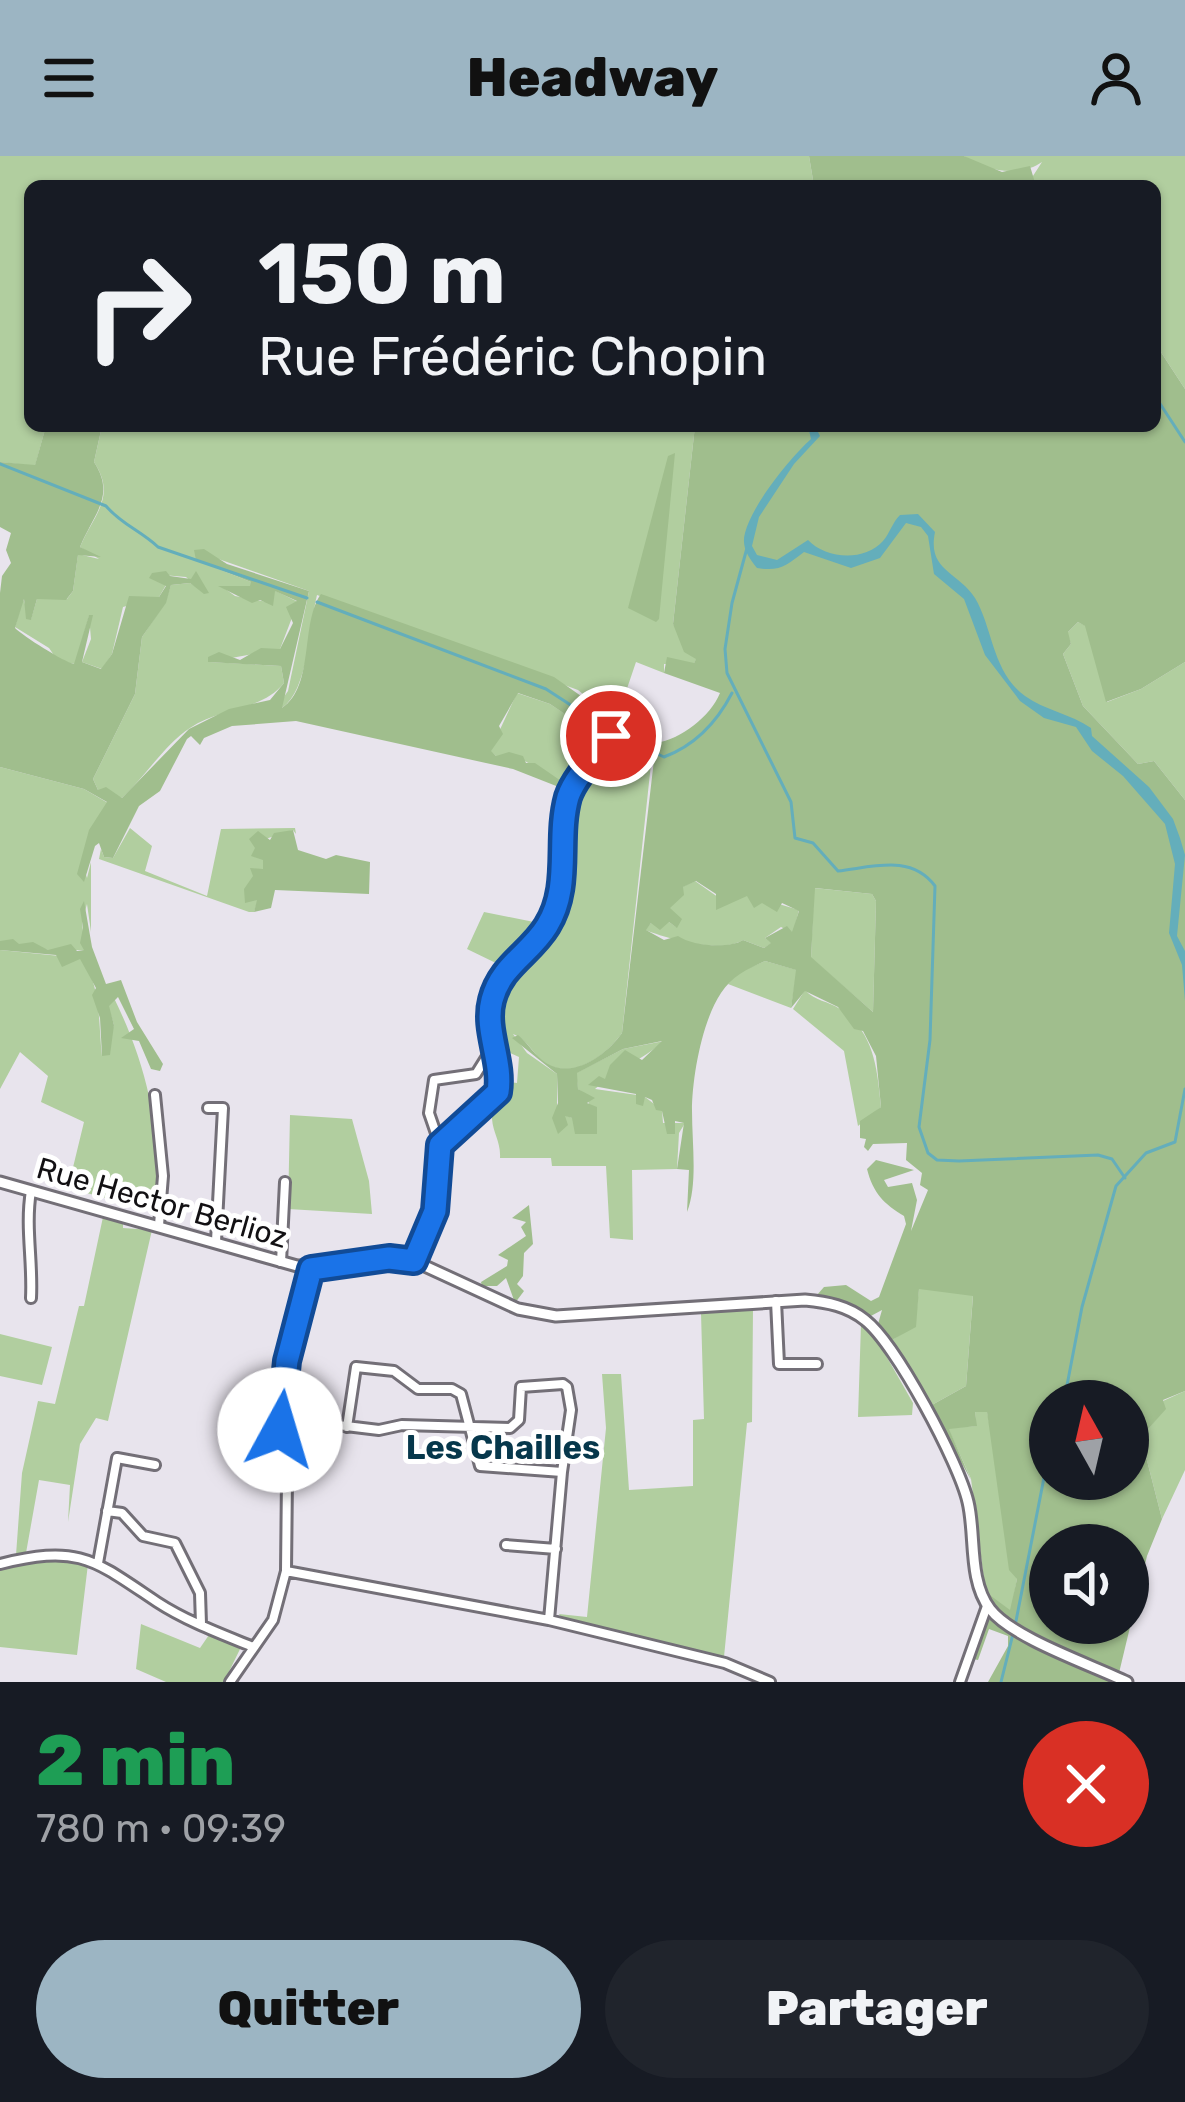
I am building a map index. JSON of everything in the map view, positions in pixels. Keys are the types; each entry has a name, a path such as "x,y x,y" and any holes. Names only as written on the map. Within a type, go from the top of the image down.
{"street":[{"path":"440,1145 498,1092 490,1016 496,986 554,913 562,880 569,794 611,736"},
{"path":"414,1261 435,1211 440,1145 429,1113 434,1079 476,1074 496,1042"},
{"path":"155,1095 163,1176 159,1225"},
{"path":"208,1108 223,1108 216,1241"},
{"name":"Rue Hector Berlioz","path":"0,1182 311,1269"},
{"path":"281,1262 285,1182"},
{"path":"32,1191 26,1224 33,1261 32,1298"},
{"path":"230,1682 273,1620 286,1571 287,1478 280,1418 287,1361 311,1269 389,1258 414,1261 518,1309 556,1316 805,1300 846,1308 863,1318 888,1345 963,1482 978,1581 987,1606 1009,1625 1127,1682"},
{"path":"776,1301 779,1364 817,1364"},
{"path":"347,1426 356,1367 394,1371 418,1389 457,1390 480,1466 562,1472"},
{"path":"280,1418 347,1426 516,1426 521,1387 567,1387 571,1410 549,1620"},
{"path":"98,1563 117,1458 155,1465"},
{"path":"107,1511 122,1514 143,1536 175,1543 200,1593 201,1624"},
{"path":"506,1545 556,1549"},
{"path":"0,1564 59,1554 98,1563 158,1603 253,1647"},
{"path":"286,1571 584,1628 725,1663 770,1682"},
{"path":"960,1682 978,1620 987,1606"}],"green space":[{"path":"0,156 809,156 813,180 24,180 24,432 44,432 35,466 0,462"},
{"path":"809,156 964,156 1002,172 1030,166 1034,180 813,180"},
{"path":"964,156 1185,156 1185,389 1161,352 1161,180 1032,180 1042,162 1024,170 983,166"},
{"path":"1161,352 1185,389 1185,662 1141,689 1106,702 1085,626 1078,622 1068,632 1071,644 1063,654 1083,706 1138,764 1154,761 1185,800 1185,1391 1163,1400 1166,1409 1149,1428 1149,1380 1029,1380 1029,1500 1149,1500 1149,1468 1162,1519 1149,1551 1149,1524 1029,1524 1029,1631 1010,1619 987,1593 1010,1610 1017,1579 1009,1570 987,1412 975,1412 977,1426 949,1429 971,1480 930,1406 966,1386 973,1296 919,1289 916,1327 890,1341 878,1324 882,1310 869,1317 817,1295 824,1287 846,1285 871,1301 879,1297 906,1224 904,1216 873,1185 867,1169 876,1160 914,1170 884,1180 888,1187 912,1183 917,1200 911,1231 928,1190 920,1185 922,1173 906,1160 907,1143 873,1144 868,1151 866,1139 860,1138 860,1121 881,1107 876,1056 863,1031 854,1029 838,1007 805,991 791,1008 796,970 765,961 730,982 708,1019 696,1067 693,1176 687,1212 689,1170 677,1169 684,1123 675,1121 675,1134 667,1134 662,1111 656,1110 652,1100 645,1097 643,1106 636,1104 636,1094 588,1085 599,1076 605,1079 610,1065 625,1050 642,1060 662,1041 623,1049 577,1073 578,1089 595,1098 587,1103 597,1107 597,1134 575,1134 572,1118 565,1116 568,1125 558,1134 552,1118 558,1103 557,1074 512,1038 518,1035 546,1063 568,1068 599,1056 622,1033 656,743 694,726 720,693 664,673 667,657 694,663 696,659 684,652 673,624 694,432 1161,432","holes":["696,881 716,894 716,910 747,896 754,908 762,903 777,912 782,903 799,911 792,932 787,926 765,938 771,943 764,948 743,940 720,945 678,936 664,940 646,930 651,923 660,930 669,922 677,928 682,919 670,908 684,895 683,887","815,888 872,894 876,901 873,1012 811,957"]},
{"path":"44,432 101,432 94,462 103,495 80,547 101,557 78,555 73,591 66,600 37,599 31,620 26,619 24,599 15,628 53,654 74,664 89,615 93,615 82,662 101,669 112,654 129,596 159,597 166,586 149,578 152,573 166,571 191,579 196,571 209,593 190,583 171,585 166,603 142,637 135,694 93,779 98,790 106,787 122,798 189,729 229,709 270,700 284,683 281,666 208,662 208,657 219,652 240,660 261,648 280,649 293,623 286,607 297,601 275,591 273,606 260,600 252,603 218,586 250,586 251,582 196,560 194,550 204,549 227,564 309,591 282,708 299,685 321,594 554,677 645,741 642,755 616,746 595,768 579,793 568,840 569,791 513,769 296,721 232,726 204,738 200,745 191,736 187,739 160,791 139,806 113,858 104,857 99,843 95,846 84,882 77,874 89,830 107,802 84,789 0,767 0,593 2,576 11,563 6,550 11,533 0,527 0,462 35,465","holes":["518,693 550,704 593,733 595,740 564,783 535,763 526,763 523,756 509,752 496,756 491,751 503,734 499,726"]},
{"path":"101,432 694,432 673,624 697,658 694,663 664,664 664,673 636,662 616,721 578,690 317,595 303,672 282,708 279,704 288,691 309,591 210,556 196,560 251,582 251,586 224,588 235,596 267,602 274,590 298,602 280,649 209,662 281,666 284,683 264,699 190,728 122,798 98,790 93,779 135,694 142,637 171,585 190,583 198,588 186,577 151,574 166,585 159,597 123,607 112,654 102,669 82,662 91,639 89,616 75,664 58,661 49,648 15,627 23,599 31,619 37,599 67,599 73,591 78,554 99,559 80,547 103,496 101,474 94,462"},
{"path":"675,453 656,622 628,608 668,456"},
{"path":"1078,622 1086,626 1107,702 1141,689 1185,662 1185,800 1154,761 1138,764 1083,706 1063,654 1071,644 1067,633"},
{"path":"517,693 550,704 594,733 595,740 564,783 523,760 490,751"},
{"path":"645,741 656,743 652,759 643,756 651,764 622,1033 599,1056 569,1069 548,1065 513,1034 527,1053 557,1074 557,1112 572,1118 589,1107 588,1096 578,1089 576,1073 623,1049 664,1041 595,1089 637,1095 636,1103 645,1097 662,1110 663,1123 685,1123 679,1133 677,1169 632,1170 633,1240 610,1238 606,1166 552,1166 551,1158 500,1158 492,1114 502,1081 517,1083 519,1057 501,1049 493,1010 503,981 541,941 559,908 576,816 596,769 616,745 641,754"},
{"path":"0,767 84,789 108,803 85,848 87,878 91,862 91,932 87,904 82,922 85,950 48,950 0,941"},
{"path":"130,828 152,846 145,871 207,896 221,829 295,828 296,834 293,830 253,843 263,869 254,876 249,899 258,900 254,912 249,912 99,859 101,849 104,857 113,858"},
{"path":"293,830 298,850 326,859 336,855 370,862 369,894 275,890 271,908 254,912 257,900 245,903 244,889 253,876 250,868 263,869 263,860 251,856 255,848 249,839 258,831 270,840 274,833"},
{"path":"695,881 725,902 748,895 799,910 793,933 781,927 765,938 772,943 764,948 743,940 722,946 695,944 645,930 651,923 669,922 676,927 669,909 682,887"},
{"path":"814,888 872,894 876,901 873,1012 811,958"},
{"path":"84,901 92,947 106,984 121,980 137,1022 163,1064 160,1071 151,1069 139,1041 121,1038 134,1029 118,997 109,1006 114,1025 110,1055 102,1056 100,1018 92,995 96,988 80,959 62,967 56,955 0,950 0,941 13,939 48,950 71,944 77,951 84,950 80,909"},
{"path":"484,912 539,923 548,920 500,965 467,949"},
{"path":"0,950 80,958 96,992 102,1056 114,1025 108,1006 114,998 150,1100 158,1154 158,1212 68,1188 84,1122 41,1102 48,1076 20,1052 0,1089"},
{"path":"765,961 797,970 791,1008 728,984 737,973"},
{"path":"805,990 852,1019 872,1053 881,1107 858,1126 844,1051 793,1009"},
{"path":"290,1115 352,1119 369,1181 372,1214 288,1209"},
{"path":"529,1205 533,1244 524,1253 523,1276 517,1284 524,1291 515,1303 506,1278 497,1286 482,1286 481,1282 507,1266 508,1260 498,1255 526,1236 521,1227 526,1222 512,1218"},
{"path":"103,1217 123,1223 123,1228 152,1230 108,1421 96,1418 80,1444 68,1522 70,1485 39,1480 26,1553 16,1555 22,1473 38,1401 55,1404 79,1306 84,1306"},
{"path":"919,1288 973,1295 966,1386 930,1406 890,1341 915,1326"},
{"path":"753,1309 752,1422 747,1423 724,1657 561,1618 559,1614 587,1617 606,1428 602,1374 621,1374 629,1490 693,1486 693,1420 704,1419 701,1313"},
{"path":"861,1324 876,1338 913,1403 912,1415 858,1417"},
{"path":"0,1334 52,1347 42,1385 0,1376"},
{"path":"1185,1391 1185,1470 1162,1519 1149,1468 1149,1428 1165,1409 1163,1401"},
{"path":"975,1411 987,1411 1017,1579 1011,1611 991,1605 986,1595 971,1479 948,1428 976,1426"},
{"path":"70,1558 88,1564 77,1655 0,1647 0,1567"},
{"path":"983,1618 1116,1682 988,1682 1008,1646 1008,1636 989,1629 978,1660 973,1659"},
{"path":"141,1624 200,1648 211,1632 241,1647 224,1682 166,1682 136,1669"},
{"path":"1054,1644 1126,1644 1119,1673"}],"water":[{"path":"809,432 818,432 820,436 794,464 759,517 752,546 757,555 777,560 808,540 825,551 856,555 883,541 900,515 918,514 935,532 935,555 940,563 975,598 999,662 1014,686 1032,701 1091,728 1092,736 1149,787 1173,819 1185,855 1177,936 1185,951 1185,1001 1182,965 1169,933 1175,864 1165,824 1123,776 1092,751 1076,727 1044,718 1020,701 985,655 964,599 934,574 928,536 921,527 906,523 880,558 851,568 804,552 777,568 757,568 751,560 744,543 755,509 811,439"}],"waterway":[{"path":"1161,405 1185,442"},
{"path":"0,464 106,506 158,547 307,598"},
{"path":"747,548 732,603 725,649 727,673 791,802 795,838 813,843 838,871 903,866 935,886 930,1040 919,1127 928,1153 937,1160 959,1161 1098,1155 1112,1159 1125,1178"},
{"path":"317,602 546,689 606,728"},
{"path":"617,735 664,757 704,731 732,693"},
{"path":"1068,1380 1082,1307 1116,1186 1146,1153 1175,1142 1185,1089"},
{"path":"1016,1621 1040,1500"},
{"path":"1001,1682 1013,1634"}],"district":[{"name":"Les Chailles","path":"503,1447"}],"route":[{"path":"280,1430 287,1361 311,1269 389,1258 414,1261 435,1211 440,1145 488,1107 498,1092 500,1056 490,1016 496,986 554,913 562,880 569,794 611,736"}]}
